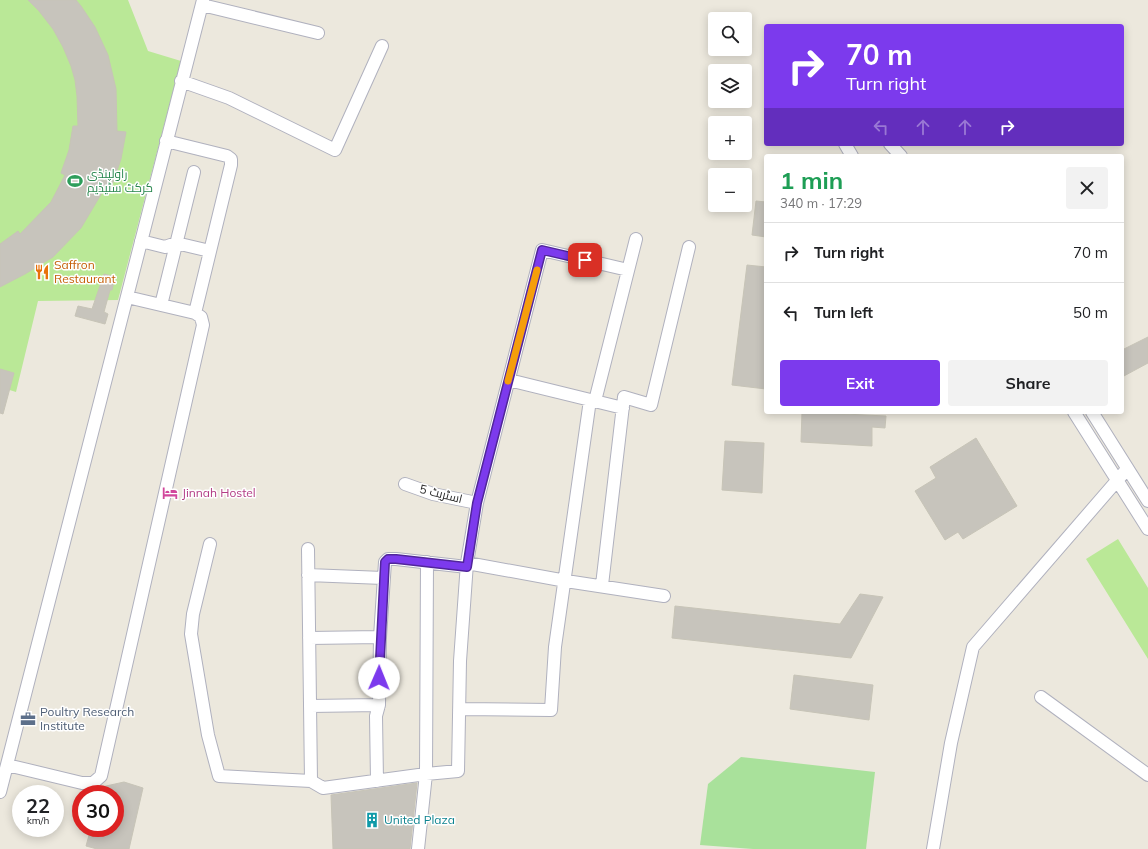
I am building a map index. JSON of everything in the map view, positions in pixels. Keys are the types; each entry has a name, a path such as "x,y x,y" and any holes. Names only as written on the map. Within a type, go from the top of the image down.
{"street":[{"path":"0,792 71,521 181,81 203,2 318,33"},
{"path":"181,81 229,98 335,150 382,46"},
{"path":"166,141 227,156 231,159 232,165 195,313"},
{"path":"892,146 899,154"},
{"path":"161,305 194,172"},
{"path":"459,709 551,710 555,647 592,400 636,239"},
{"path":"141,241 165,247 176,243 210,252"},
{"path":"602,585 624,397 651,405 688,247"},
{"path":"210,544 193,614 191,634 208,735 219,776 311,781 323,788 458,771 460,661 467,565 477,503 542,250 628,270"},
{"path":"7,765 82,784 93,784 101,776 203,325 201,317 195,313 127,298"},
{"path":"509,380 623,408"},
{"path":"1075,414 1148,529"},
{"path":"1093,414 1148,501"},
{"path":"933,849 951,742 973,647 1127,469"},
{"name":"اسٹریٹ 5","path":"405,484 433,494 477,503"},
{"path":"308,549 311,781"},
{"path":"377,781 376,716 379,705 383,578 385,562 388,559 467,565 566,581 602,585 664,596"},
{"path":"418,849 426,774 427,562"},
{"path":"308,575 383,578"},
{"path":"309,638 380,637"},
{"path":"1041,696 1148,775"},
{"path":"310,706 379,705"}],"green space":[{"name":"راولپنڈی کرکٹ سٹیڈیم","path":"0,0 128,0 148,51 181,61 118,300 38,301 16,392 0,387"},
{"path":"1118,539 1148,588 1148,659 1086,559"},
{"path":"741,757 875,772 866,849 753,849 700,845 708,784"}],"building":[{"path":"28,0 76,0 81,6 95,27 108,55 116,89 117,131 126,132 121,159 109,194 103,191 81,228 53,257 0,287 0,244 18,231 20,234 51,202 65,175 61,173 69,150 73,126 78,126 77,96 71,66 53,29"},
{"path":"756,201 764,202 764,237 752,235"},
{"path":"747,265 764,267 764,389 732,385"},
{"path":"104,274 115,277 104,312 108,314 105,324 75,316 78,306 92,309"},
{"path":"1148,337 1148,363 1124,376 1124,349"},
{"path":"0,369 14,373 3,414 0,413"},
{"path":"802,414 886,416 885,428 872,427 872,446 801,442"},
{"path":"976,438 1017,506 963,539 958,532 945,540 915,491 936,478 930,467"},
{"path":"725,441 764,443 762,493 722,490"},
{"path":"860,594 883,597 851,658 672,638 675,606 840,624"},
{"path":"794,675 873,685 869,720 790,709"},
{"path":"124,782 143,788 129,849 97,849 86,846 88,837 124,837 124,785 110,785"},
{"name":"United Plaza","path":"417,783 410,849 333,849 331,795"}],"slow traffic":[{"path":"508,381 537,270"}],"place":[{"name":"راولپنڈی کرکٹ سٹیڈیم","path":"75,181"},
{"name":"Saffron Restaurant","path":"42,272"},
{"name":"Jinnah Hostel","path":"170,493"},
{"name":"Poultry Research Institute","path":"28,719"},
{"name":"United Plaza","path":"372,820"}],"route":[{"path":"379,678 385,562 388,559 396,559 467,567 477,503 542,250 585,260"}]}
